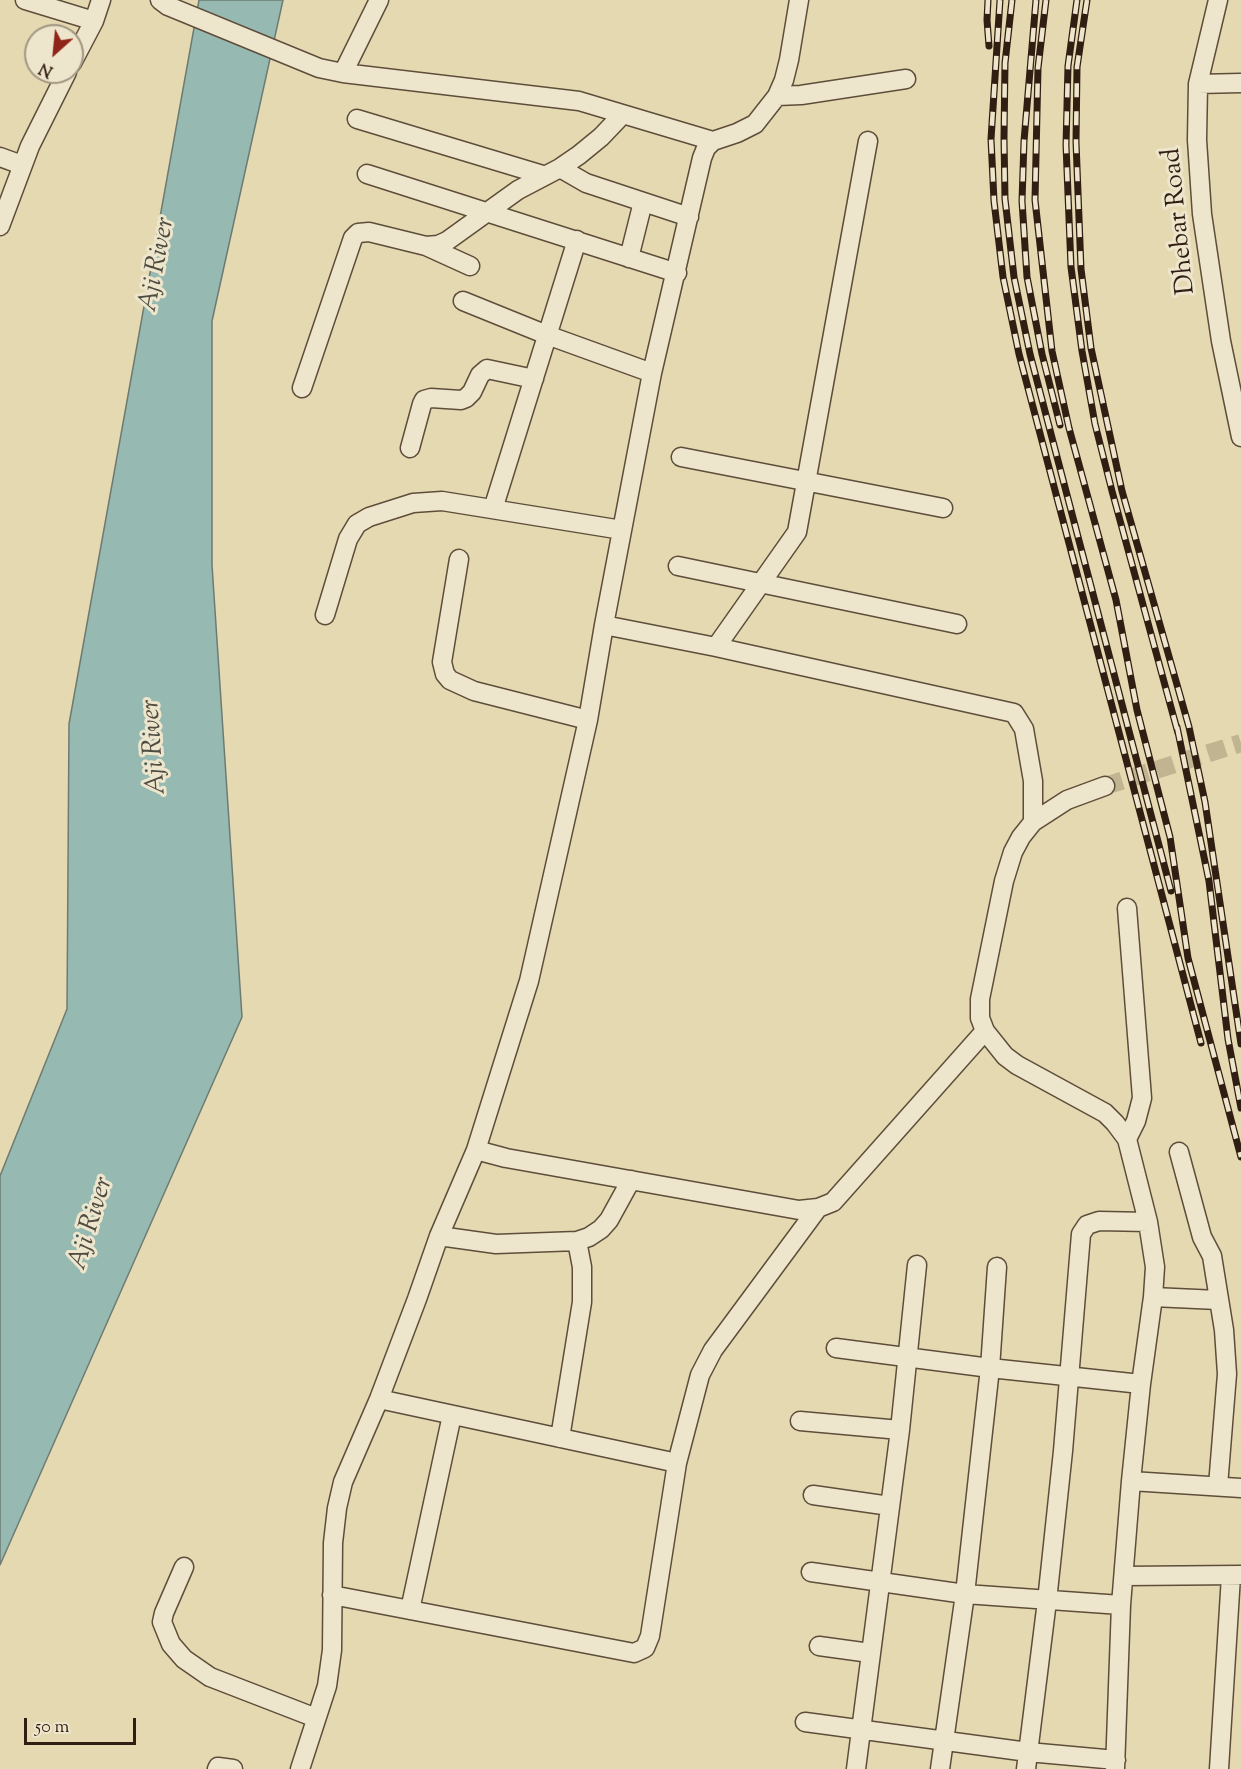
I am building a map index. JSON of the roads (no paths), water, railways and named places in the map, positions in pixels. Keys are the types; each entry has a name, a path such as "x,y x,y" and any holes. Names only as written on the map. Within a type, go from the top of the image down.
{"street":[{"path":"25,0 94,21"},
{"path":"84,40 101,0"},
{"path":"342,73 378,0"},
{"path":"164,3 299,62 342,73 579,101 713,141 737,133 754,124 777,96 789,60 799,0"},
{"name":"Dhebar Road","path":"1218,0 1198,84 1197,140 1202,213 1221,341 1240,429"},
{"path":"777,96 801,95 906,79"},
{"path":"1198,84 1241,83"},
{"path":"0,225 22,165 61,84"},
{"path":"426,246 438,245 447,241 551,172 601,137 622,115"},
{"path":"357,119 551,172 689,217"},
{"path":"300,1769 327,1686 332,1650 333,1543 343,1482 379,1399 439,1236 476,1150 529,981 588,720 652,373 702,158 713,141"},
{"path":"716,647 796,532 868,141"},
{"path":"0,157 22,165"},
{"path":"367,174 677,273"},
{"path":"628,258 643,202"},
{"path":"302,388 353,238 358,233 369,232 426,246 470,266"},
{"path":"493,509 577,240"},
{"path":"463,301 547,335 652,373"},
{"path":"410,448 424,400 466,398 472,392 480,375 487,369 534,379"},
{"path":"681,457 944,508"},
{"path":"325,615 348,539 357,524 413,503 442,501 622,530"},
{"path":"459,559 442,662 445,674 450,680 474,691 588,720"},
{"path":"678,566 957,624"},
{"path":"604,625 716,647 1014,713 1024,729 1033,781 1033,822"},
{"path":"806,1722 943,1740 1027,1761 1115,1765 1121,1605 1131,1481 1141,1384 1154,1297 1155,1268 1148,1222 1127,1139 1105,1113 1011,1060 996,1046 985,1031 980,1018 980,999 1004,881 1013,852 1021,837 1033,822 1067,800 1105,786"},
{"path":"1127,909 1142,1098 1137,1121 1127,1139"},
{"path":"476,1150 506,1158 799,1210 818,1208 834,1202 985,1031"},
{"path":"1179,1152 1202,1237 1212,1257 1224,1330 1227,1374 1218,1486"},
{"path":"439,1236 496,1244 577,1241 589,1237 609,1220 631,1180"},
{"path":"332,1595 634,1653 645,1648 650,1636 677,1463 700,1375 706,1362 818,1208"},
{"path":"1027,1761 1063,1451 1081,1234 1087,1225 1099,1221 1148,1222"},
{"path":"560,1438 582,1302 582,1267 577,1241"},
{"path":"856,1769 900,1430 917,1265"},
{"path":"940,1769 965,1594 990,1368 997,1267"},
{"path":"1154,1297 1218,1300"},
{"path":"836,1348 990,1368 1141,1384"},
{"path":"379,1399 677,1463"},
{"path":"410,1610 452,1415"},
{"path":"800,1421 900,1430"},
{"path":"1131,1481 1241,1488"},
{"path":"813,1495 890,1506"},
{"path":"184,1567 162,1622 171,1644 184,1659 210,1677 316,1718"},
{"path":"811,1572 965,1594 1121,1605"},
{"path":"1124,1576 1236,1576 1219,1769"},
{"path":"819,1646 870,1653"},
{"path":"217,1769 228,1767 233,1769"}],"water":[{"name":"Aji River","path":"199,0 283,0 212,321 212,565 242,1017 0,1565 0,1176 67,1009 69,724"}],"tunnel":[{"path":"1105,786 1241,743"}],"railway":[{"path":"988,0 989,46"},
{"path":"1000,0 991,139 994,201 1003,277 1019,354 1201,1043"},
{"path":"1012,0 1005,63 1004,138 1005,199 1014,277 1030,354 1171,891"},
{"path":"1036,0 1024,141 1022,201 1027,277 1042,354 1060,425"},
{"path":"1046,0 1038,68 1035,200 1052,351 1069,428 1116,600 1137,710 1170,837 1188,958 1241,1157"},
{"path":"1077,0 1068,66 1066,145 1071,267 1082,351 1095,424 1178,733"},
{"path":"1087,0 1077,67 1076,142 1081,269 1091,348 1122,491 1189,727 1205,802 1241,1044"},
{"path":"1177,727 1209,881 1228,1039 1241,1108"}]}
